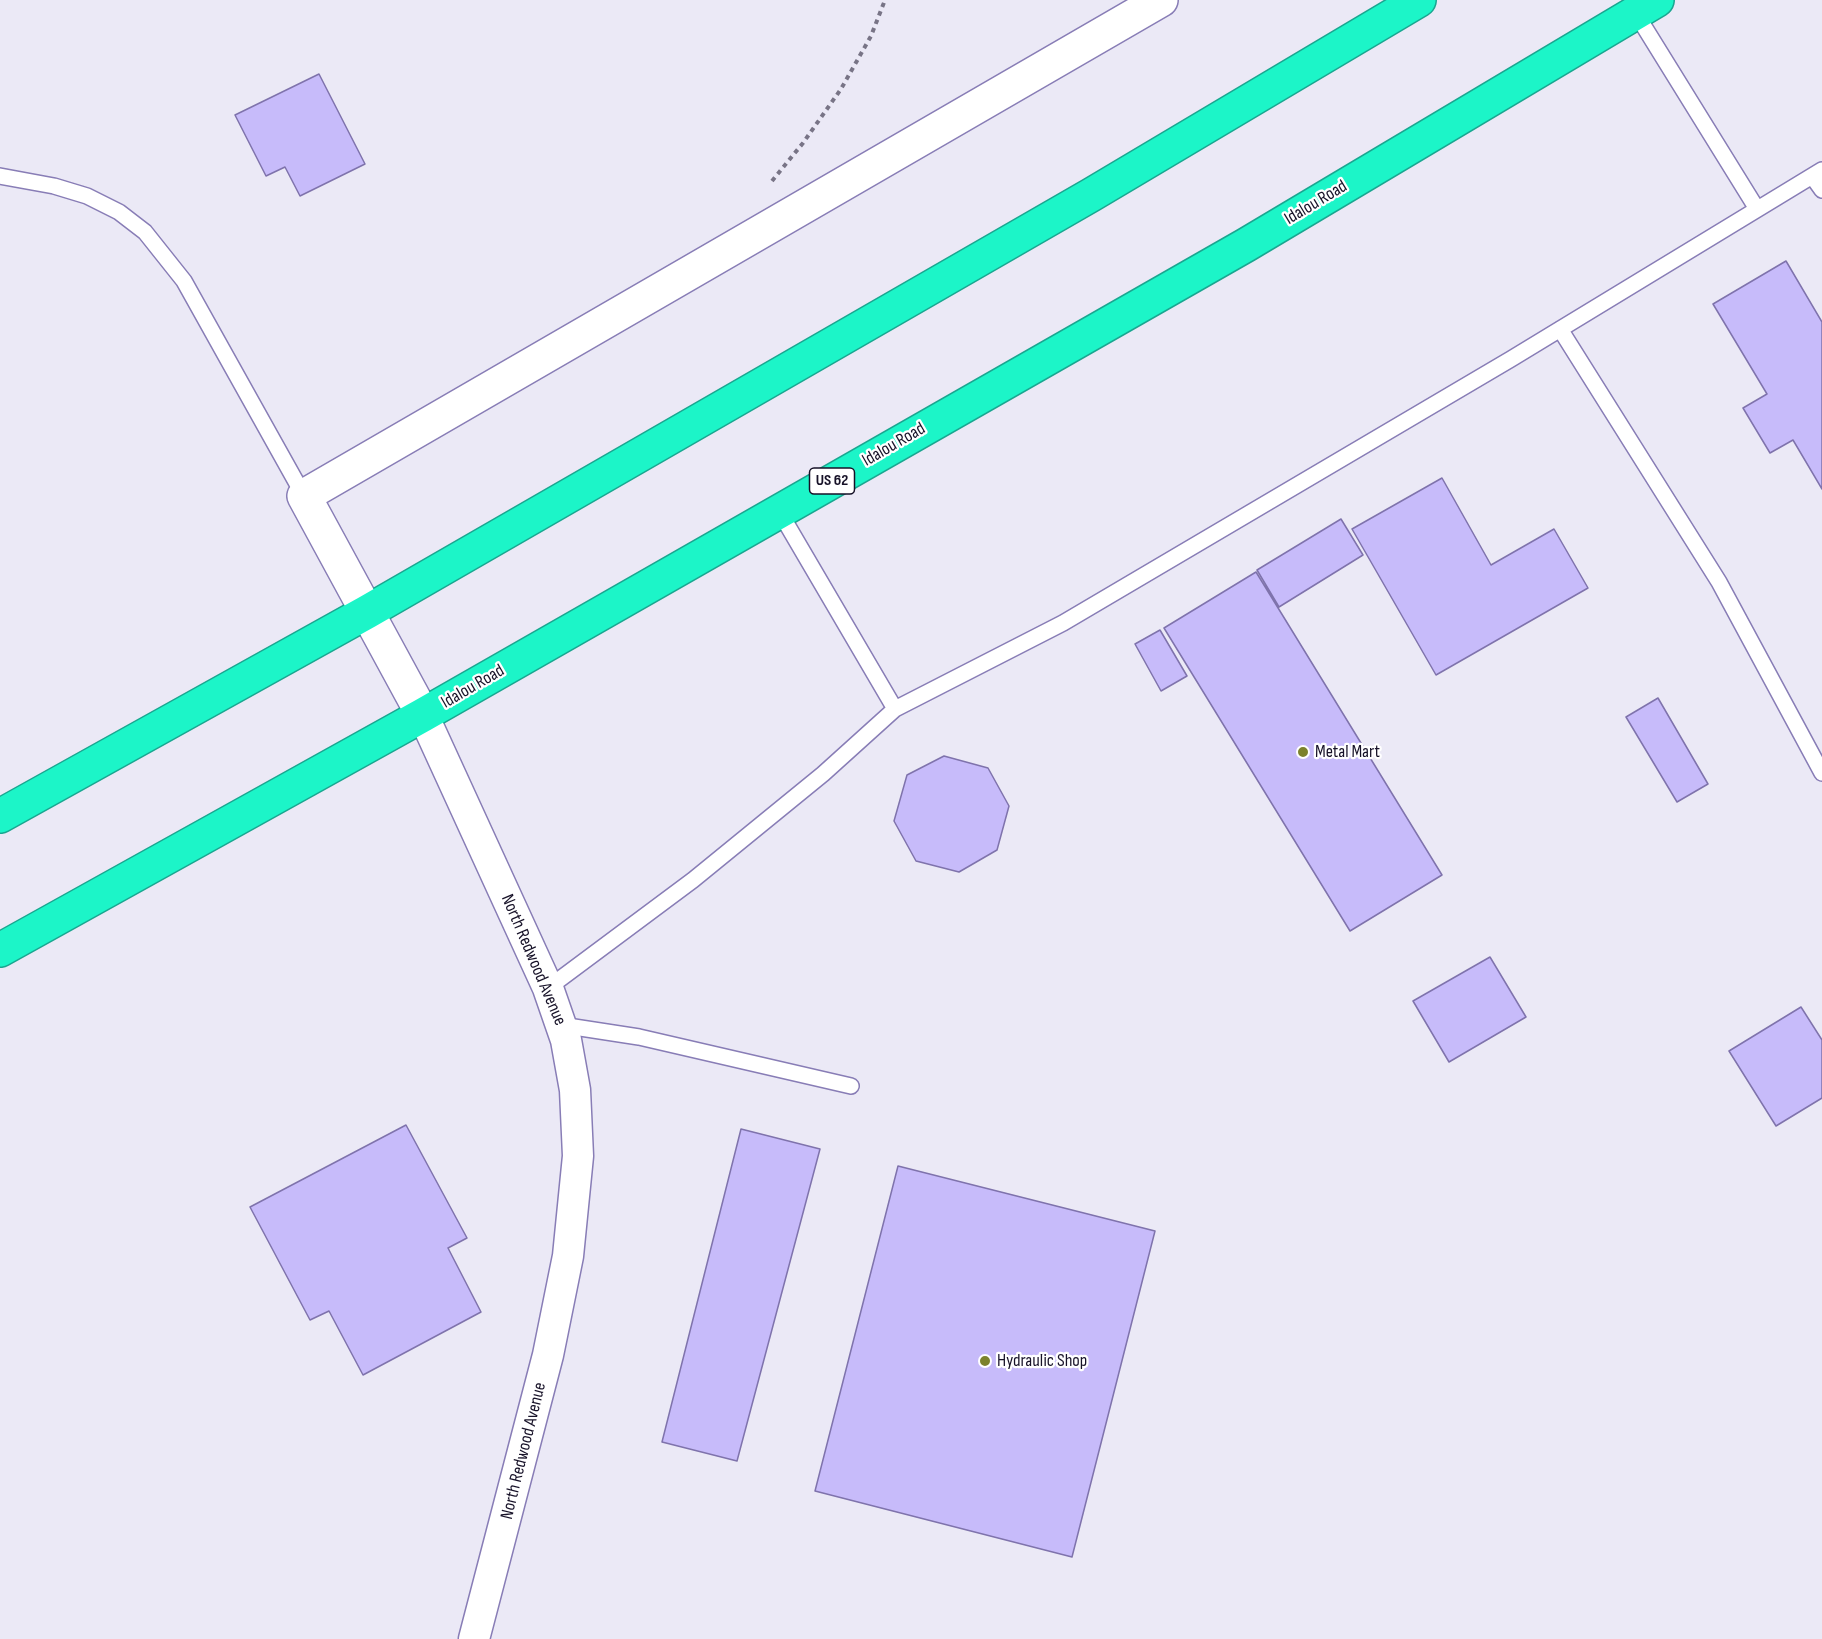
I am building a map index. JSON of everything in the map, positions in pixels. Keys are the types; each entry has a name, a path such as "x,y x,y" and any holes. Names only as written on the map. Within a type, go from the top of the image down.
{"highway":[{"path":"0,816 367,612 1091,195 1419,0"},
{"name":"Idalou Road","path":"0,950 423,715 1246,245 1646,6"}],"street":[{"path":"304,496 1161,0"},
{"name":"North Redwood Avenue","path":"304,496 423,715 548,988 561,1025 575,1090 578,1156 568,1256 548,1355 474,1639"}],"lane":[{"path":"1646,6 1757,209"},
{"path":"548,988 693,880 823,774 895,709 1062,623 1560,329 1817,173 1822,190"},
{"path":"0,176 54,186 87,196 119,212 146,232 184,281 304,496"},
{"path":"1560,329 1719,582 1822,772"},
{"path":"779,511 895,709"},
{"path":"561,1025 639,1037 851,1086"}],"path":[{"path":"765,189 803,143 841,89 871,36 885,0"}],"building":[{"path":"319,74 365,164 300,196 285,167 266,176 235,115"},
{"path":"1786,261 1822,322 1822,489 1793,440 1770,453 1743,408 1767,394 1713,304"},
{"path":"1442,478 1491,565 1554,529 1588,588 1436,675 1352,529"},
{"path":"1341,519 1363,555 1279,607 1257,570"},
{"name":"Metal Mart","path":"1256,572 1442,875 1350,931 1164,628"},
{"path":"1160,630 1187,676 1161,691 1135,644"},
{"path":"1658,698 1708,784 1677,802 1626,717"},
{"path":"944,756 988,768 1009,806 997,850 959,872 916,861 894,821 907,775"},
{"path":"1490,957 1526,1017 1449,1062 1413,1001"},
{"path":"1801,1007 1822,1040 1822,1098 1776,1126 1729,1051"},
{"path":"406,1125 467,1238 448,1248 481,1312 363,1375 329,1311 310,1320 250,1207"},
{"path":"741,1129 820,1149 737,1461 662,1442"},
{"name":"Hydraulic Shop","path":"898,1166 1155,1231 1072,1557 815,1491"}],"place":[{"name":"Metal Mart","path":"1303,752"},
{"name":"Hydraulic Shop","path":"985,1361"}]}
